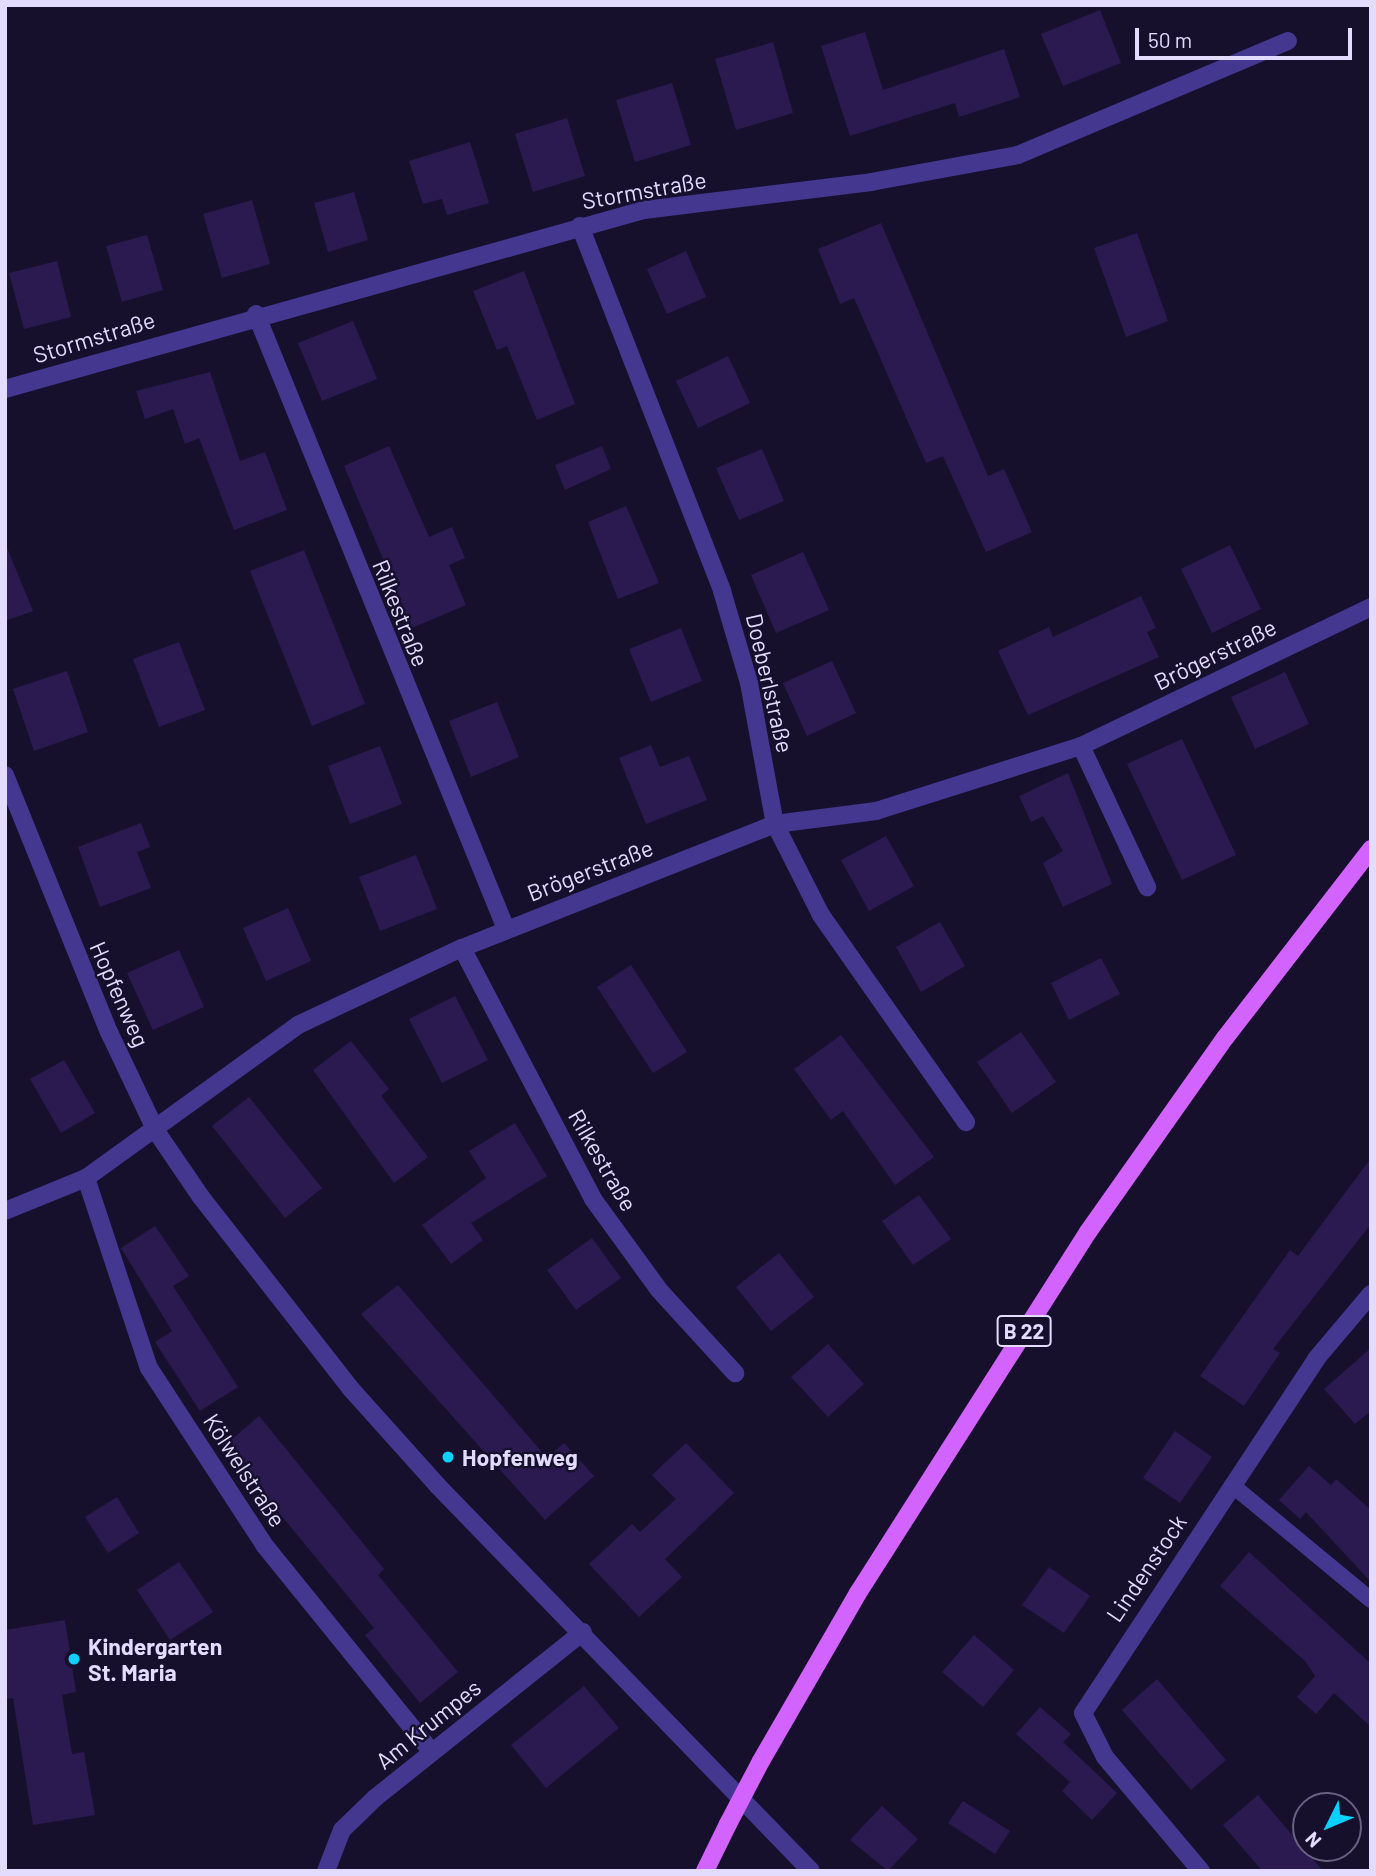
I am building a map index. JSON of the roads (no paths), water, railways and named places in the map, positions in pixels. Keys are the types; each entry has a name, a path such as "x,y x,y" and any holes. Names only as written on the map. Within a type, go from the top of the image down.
{"main road":[{"name":"B 22","path":"705,1871 761,1761 858,1593 1088,1232 1224,1038 1371,849"}],"street":[{"name":"Stormstraße","path":"5,389 256,314 644,210 871,182 1018,155 1288,41"},
{"name":"Doeberlstraße","path":"580,226 722,591 749,683 775,824 821,915 966,1122"},
{"name":"Rilkestraße","path":"256,314 506,929"},
{"name":"Brögerstraße","path":"5,1211 86,1178 156,1131 298,1025 462,948 775,824 876,811 1080,746 1371,607"},
{"path":"1080,746 1147,887"},
{"name":"Hopfenweg","path":"5,775 52,900 156,1131 351,1389 811,1871"},
{"name":"Rilkestraße","path":"462,948 593,1199 659,1290 735,1373"},
{"name":"Kölwelstraße","path":"86,1178 149,1368 265,1546 431,1751"},
{"name":"Lindenstock","path":"1201,1871 1105,1757 1083,1713 1316,1359 1371,1294"},
{"name":"Am Krumpes","path":"326,1871 342,1830 431,1751 583,1632"}],"lane":[{"path":"1232,1485 1371,1600"}],"place":[{"name":"Hopfenweg","path":"448,1457"},
{"name":"Kindergarten St. Maria","path":"74,1659"}]}
